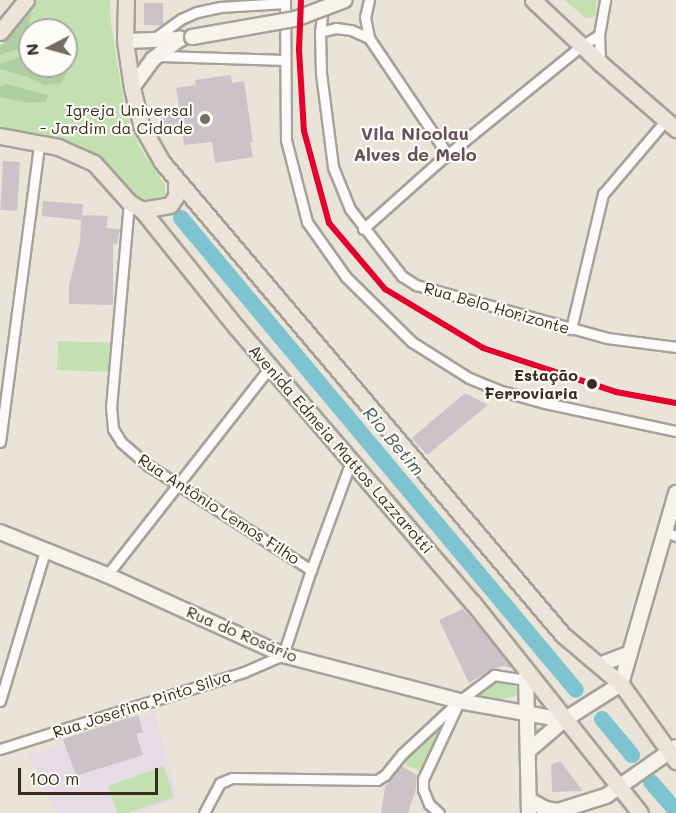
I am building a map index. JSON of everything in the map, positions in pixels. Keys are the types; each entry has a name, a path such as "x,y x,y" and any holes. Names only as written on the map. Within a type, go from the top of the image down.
{"main road":[{"path":"0,32 26,0"},
{"path":"126,0 125,41 132,88 141,125 162,162 563,635 621,684 674,753"},
{"path":"533,0 581,46 671,124"},
{"name":"Avenida Edmeia Mattos Lazzarotti","path":"2,138 58,147 94,164 135,206 473,603 527,676 640,813"},
{"path":"135,206 168,207 176,196 176,180"}],"street":[{"name":"Rua Belo Horizonte","path":"324,0 320,32 321,73 333,166 350,209 363,229 402,276 416,285 606,339 676,346"},
{"path":"125,41 186,38 295,19 345,0"},
{"path":"369,0 365,17 369,38 448,154"},
{"path":"600,63 599,35 605,0"},
{"path":"155,38 181,19 197,12 220,7 285,1 286,140 307,222 346,276 412,342 469,378 498,390 545,403 676,431"},
{"path":"320,32 336,28 351,30 369,38"},
{"path":"363,229 448,154 581,46 599,35"},
{"path":"132,88 153,59 186,38"},
{"path":"153,59 173,54 285,60"},
{"path":"571,329 603,194 671,124"},
{"path":"0,442 39,144"},
{"name":"Rua Antônio Lemos Filho","path":"135,206 111,406 113,429 121,442 149,466 311,570"},
{"path":"107,575 270,367"},
{"path":"283,655 351,461"},
{"path":"528,751 564,720 621,684 671,534 676,493"},
{"name":"Rua do Rosário","path":"0,532 107,575 283,655 459,701 564,720"},
{"path":"0,701 45,550"},
{"path":"599,665 630,653"},
{"name":"Rua Josefina Pinto Silva","path":"0,749 244,672 283,655"},
{"path":"204,813 220,783 232,778 364,781 376,780 385,776 402,754 459,701 494,675 527,676 529,807 558,812 606,796 674,753"},
{"path":"491,706 528,696"},
{"path":"439,813 429,804 423,789 423,779 459,701"}],"shaded area":[{"path":"155,713 178,798 140,813 56,813 29,755"}],"green space":[{"path":"36,0 110,0 111,24 125,111 139,146 165,185 165,194 160,201 144,204 103,163 68,142 41,134 0,129 0,45 18,22 18,78 78,78 78,18 22,18"},
{"path":"565,0 597,0 595,17 585,18"},
{"path":"18,28 18,49 0,55 0,48"},
{"path":"18,57 18,74 0,69 0,64"},
{"path":"30,78 64,78 61,83 44,85"},
{"path":"6,84 48,95 46,102 29,103 0,97 0,87"},
{"path":"58,341 110,343 109,372 57,370"},
{"path":"504,681 514,685 520,691 515,696 492,701 469,700 493,684"},
{"path":"445,721 420,771 403,763"},
{"path":"164,766 174,797 128,813 117,813 108,786"}],"building":[{"path":"144,3 163,3 163,25 144,25"},
{"name":"Igreja Universal - Jardim da Cidade","path":"231,75 232,83 244,81 253,157 215,163 212,142 184,145 182,129 162,132 158,109 179,106 176,88 196,85 195,80"},
{"path":"3,161 20,162 17,211 0,210"},
{"path":"43,201 83,204 82,215 108,216 106,228 120,229 117,244 113,244 113,305 69,304 69,285 80,242 81,220 42,216"},
{"path":"465,393 488,405 427,455 412,438"},
{"path":"463,609 512,668 504,666 492,669 469,683 439,620"},
{"path":"138,715 143,732 136,734 143,755 76,776 63,739"},
{"path":"560,761 583,791 552,792 551,765"},
{"path":"401,766 417,775 416,789 408,813 381,813 385,787"}],"waterway":[{"name":"Rio Betim","path":"181,218 576,690"},
{"name":"Rio Betim","path":"602,719 632,755"},
{"name":"Rio Betim","path":"651,782 676,811"}],"transit line":[{"path":"301,0 299,50 304,131 329,223 385,289 483,348 616,392 676,403"}],"place":[{"name":"Igreja Universal - Jardim da Cidade","path":"205,119"},
{"name":"Estação Ferroviaria","path":"592,384"}],"district":[{"name":"Vila Nicolau Alves de Melo","path":"415,144"}]}
